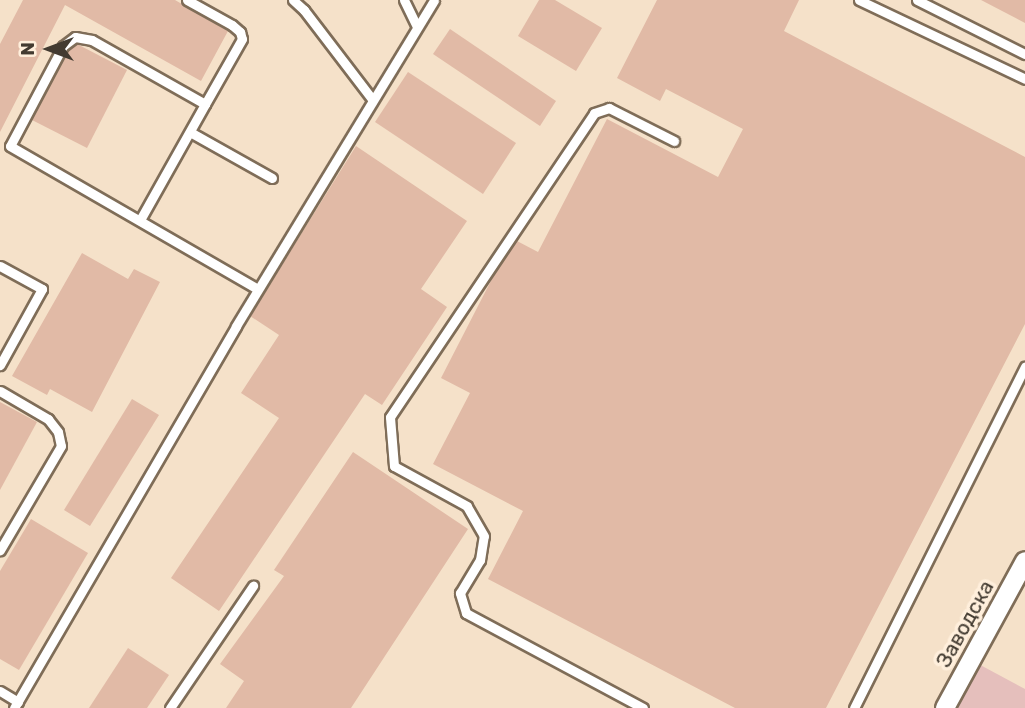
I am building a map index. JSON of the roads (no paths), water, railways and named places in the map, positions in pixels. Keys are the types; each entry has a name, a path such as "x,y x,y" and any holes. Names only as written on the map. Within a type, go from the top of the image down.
{"street":[{"name":"Заводска","path":"945,708 1025,561"}],"lane":[{"path":"140,220 242,39 240,32 232,25 187,0"},
{"path":"293,0 304,10 372,99"},
{"path":"404,0 417,27"},
{"path":"0,691 16,705 258,289 433,0"},
{"path":"859,0 1025,79"},
{"path":"917,0 1025,54"},
{"path":"205,104 92,40 75,37 63,46 5,144 258,289"},
{"path":"643,708 466,613 460,593 480,561 484,536 467,506 394,466 390,417 594,113 609,108 674,141"},
{"path":"190,132 272,178"},
{"path":"0,266 42,289 0,365"},
{"path":"854,708 1025,366"},
{"path":"0,391 48,419 58,432 61,446 0,550"},
{"path":"170,708 253,586"}]}
